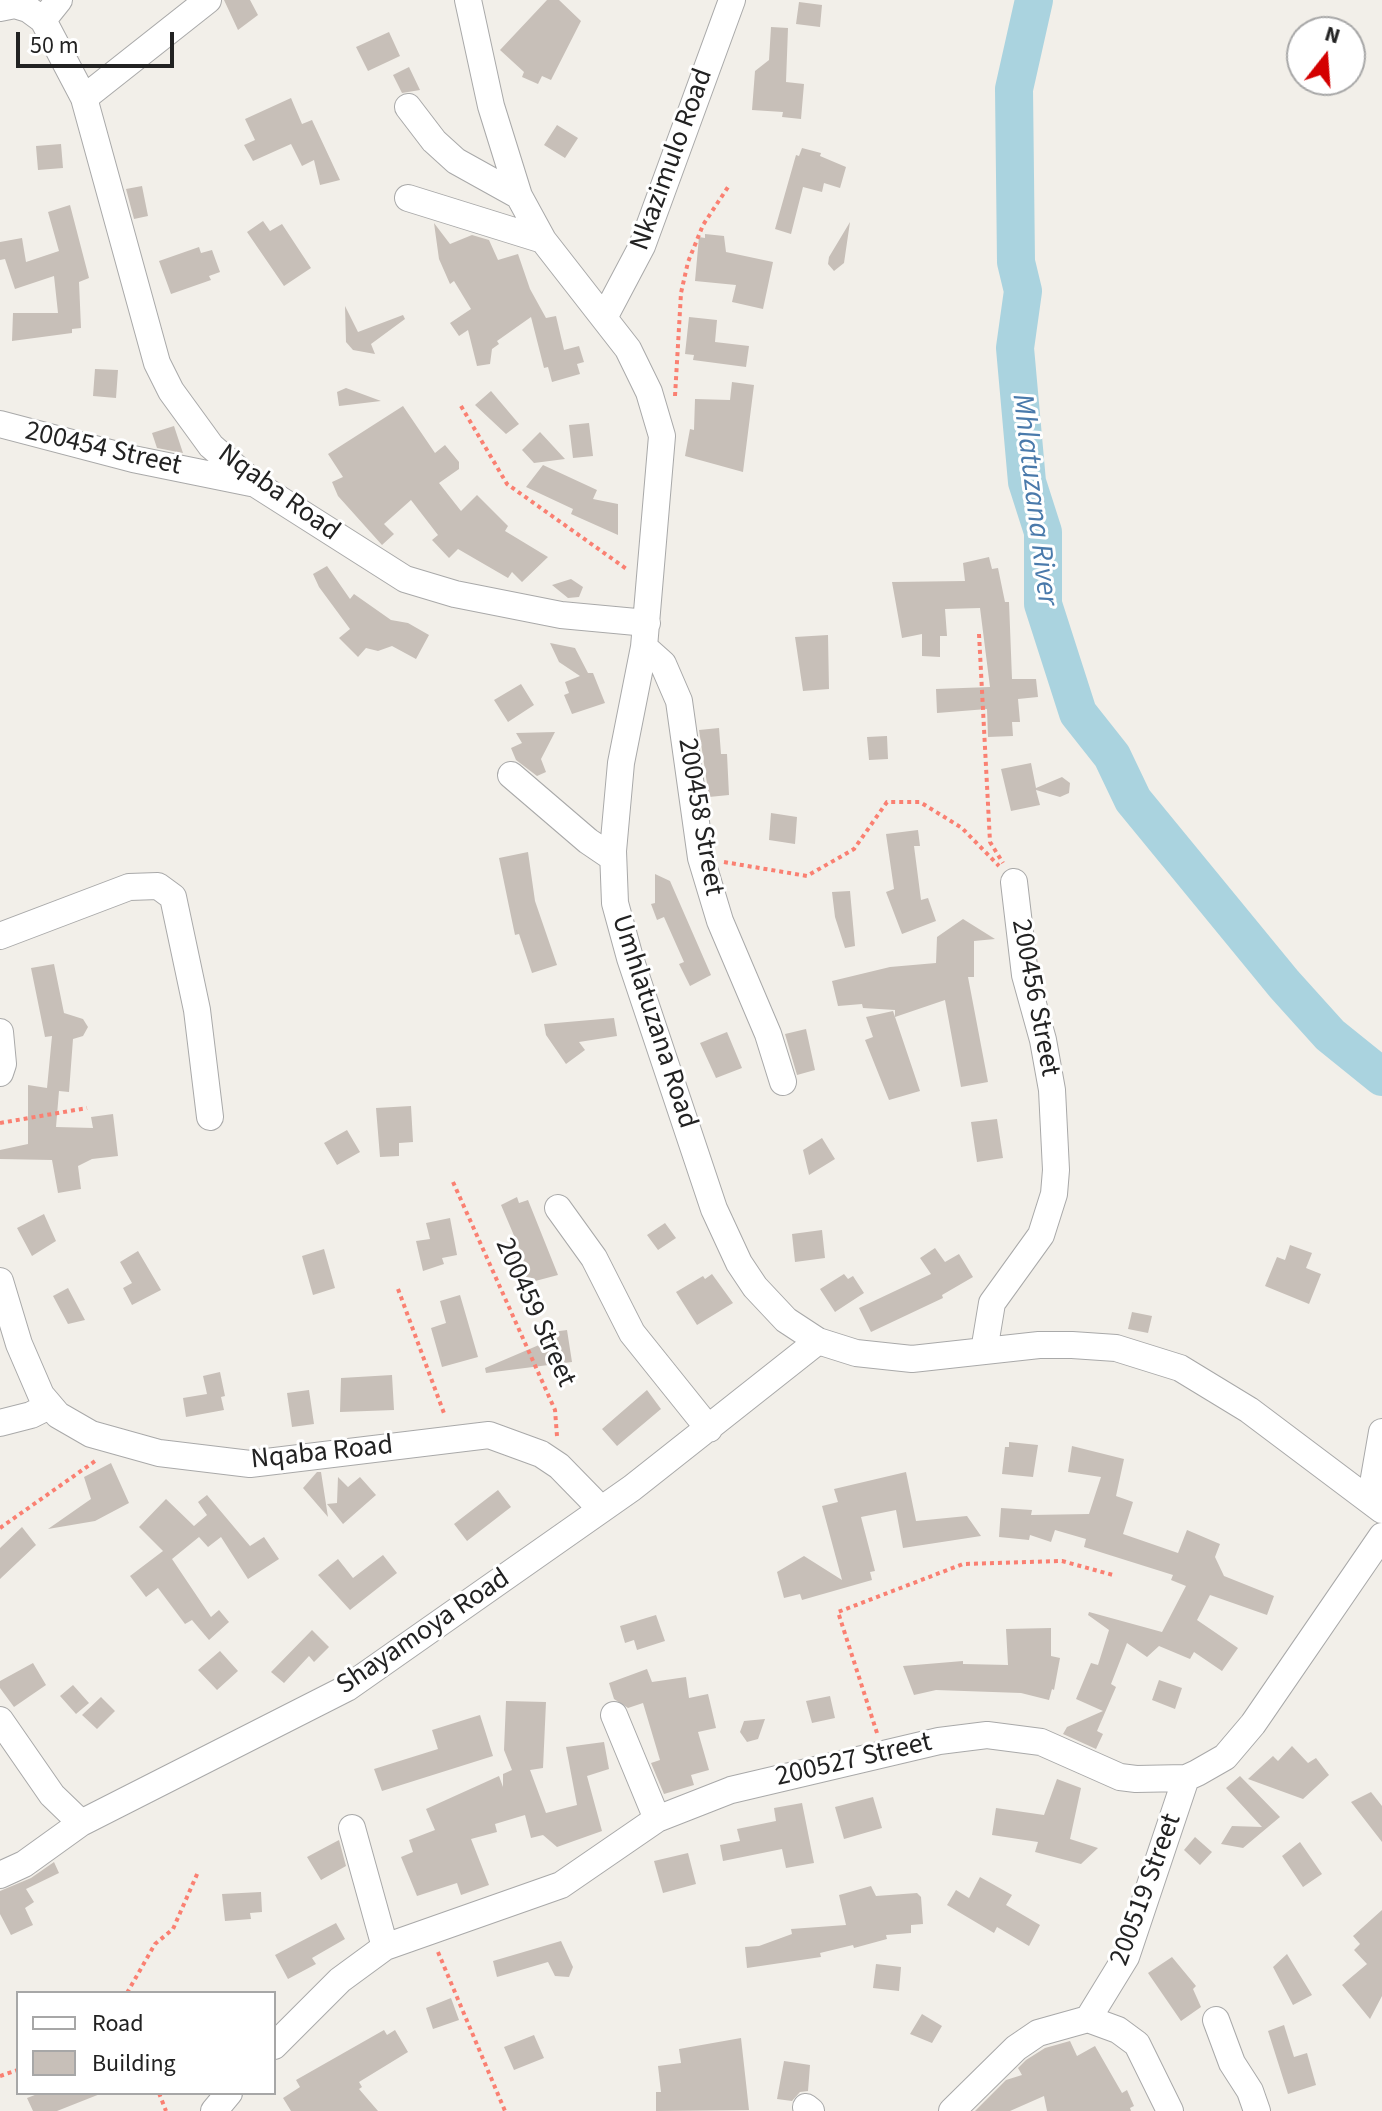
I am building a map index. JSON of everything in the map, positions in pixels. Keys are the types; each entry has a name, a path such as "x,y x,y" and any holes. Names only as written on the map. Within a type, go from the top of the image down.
{"street":[{"path":"84,98 208,0"},
{"name":"Umhlatuzana Road","path":"468,0 491,106 519,196 543,240 605,316 640,369 662,436 646,635 621,763 613,858 615,903 630,958 714,1209 755,1287 786,1320 818,1341 856,1353 888,1358 1039,1345 1116,1348 1180,1368 1249,1410 1376,1506"},
{"name":"Nkazimulo Road","path":"605,316 642,246 732,0"},
{"name":"Nqaba Road","path":"9,5 51,10 84,98 157,363 171,391 211,446 254,483 405,579 646,635"},
{"path":"408,107 434,141 456,161 519,196"},
{"path":"408,198 543,240"},
{"name":"200454 Street","path":"0,424 133,459 254,483"},
{"name":"200458 Street","path":"646,635 679,701 701,858 720,921 768,1034 783,1082"},
{"path":"511,775 588,841 613,858"},
{"name":"200456 Street","path":"984,1351 992,1303 1041,1235 1054,1194 1056,1170 1052,1090 1043,1040 1025,975 1014,882"},
{"path":"0,936 129,887 158,886 173,897 197,1010 210,1117"},
{"path":"0,1032 3,1064 0,1073"},
{"path":"558,1208 594,1258 632,1333 709,1429"},
{"name":"Nqaba Road","path":"0,1281 28,1368 49,1406 83,1431 176,1457 250,1464 302,1461 453,1437 489,1435 507,1439 559,1466 601,1509"},
{"name":"Shayamoya Road","path":"0,1875 24,1864 81,1823 347,1688 601,1509 709,1429 818,1341"},
{"path":"0,1423 31,1415 49,1406"},
{"path":"1376,1506 1382,1432"},
{"name":"200527 Street","path":"276,2044 340,1980 385,1947 561,1885 657,1819 731,1790 964,1736 1010,1736 1041,1742 1120,1777 1150,1781 1186,1778 1225,1757 1253,1724 1382,1536"},
{"path":"614,1715 657,1819"},
{"path":"0,1720 52,1795 81,1823"},
{"name":"200519 Street","path":"1088,2019 1126,1957 1186,1778"},
{"path":"352,1828 385,1947"},
{"path":"952,2111 989,2072 1038,2033 1088,2019 1118,2030 1137,2044 1170,2111"},
{"path":"1216,2020 1232,2063 1250,2091 1257,2111"},
{"path":"214,2111 227,2095"}],"path":[{"path":"673,400 677,388 681,293 688,262 703,225 730,184"},
{"path":"461,406 507,484 650,586"},
{"name":"200456 Street","path":"979,634 990,842 1014,882"},
{"path":"701,858 807,876 854,849 887,802 920,802 962,828 1014,882"},
{"path":"0,1123 87,1108"},
{"name":"200459 Street","path":"453,1182 555,1410 559,1466"},
{"path":"398,1289 453,1437"},
{"path":"0,1528 81,1468 124,1444"},
{"path":"884,1754 838,1612 963,1564 1062,1561 1113,1575"},
{"path":"128,1991 155,1944 173,1929 198,1872"},
{"path":"432,1930 439,1958 505,2111"}],"building":[{"path":"224,0 250,0 258,15 238,30"},
{"path":"547,0 559,0 581,21 551,80 542,76 538,84 522,77 524,72 500,50"},
{"path":"799,2 822,5 820,27 796,24"},
{"path":"771,27 788,28 786,82 804,84 801,119 782,117 783,112 752,110 755,71 769,60"},
{"path":"389,32 400,56 368,71 356,47"},
{"path":"409,67 420,90 402,93 393,75"},
{"path":"291,98 302,124 312,120 340,180 320,185 314,160 302,166 291,144 253,161 244,145 255,140 245,119"},
{"path":"557,125 578,138 565,158 544,145"},
{"path":"61,144 63,168 38,170 36,146"},
{"path":"802,148 821,153 820,156 846,167 840,188 824,183 822,192 803,187 791,234 775,229 796,155 799,156"},
{"path":"142,186 148,216 134,219 126,189"},
{"path":"70,205 89,278 79,282 81,328 72,329 72,333 12,341 13,313 58,313 54,276 15,289 5,259 0,260 0,242 22,238 26,262 59,251 48,212"},
{"path":"263,221 270,231 282,224 311,268 284,286 247,232"},
{"path":"850,222 844,263 834,271 828,264 829,257"},
{"path":"434,223 450,244 472,235 489,240 498,260 518,254 530,289 546,318 556,316 564,350 579,346 584,362 577,364 580,374 552,382 548,367 544,368 531,317 497,341 499,344 492,349 490,364 477,366 468,330 459,336 450,323 471,309 454,281 450,284 439,259"},
{"path":"705,234 724,236 726,252 773,262 763,309 732,302 736,285 695,281 699,237 705,238"},
{"path":"199,247 201,253 212,250 220,272 209,276 211,280 171,294 159,261"},
{"path":"345,306 358,332 403,315 405,319 371,344 375,354 353,350 346,342"},
{"path":"689,317 717,320 715,342 749,346 746,367 693,360 694,355 685,354"},
{"path":"95,369 118,370 116,398 93,396"},
{"path":"732,382 754,385 743,472 685,456 690,429 694,430 695,399 730,400"},
{"path":"346,388 381,401 339,406 337,392"},
{"path":"491,391 519,424 506,434 475,405"},
{"path":"403,406 435,453 445,445 459,462 459,469 439,483 461,511 477,495 508,526 505,531 548,557 522,582 512,572 508,578 458,549 449,558 432,540 438,535 411,500 384,524 394,534 382,545 338,496 332,482 343,477 328,454"},
{"path":"589,423 593,456 573,458 569,425"},
{"path":"174,426 183,453 157,448 152,433"},
{"path":"540,432 565,459 534,463 522,450"},
{"path":"543,465 597,490 593,499 618,504 618,535 571,514 573,509 526,487"},
{"path":"989,557 992,569 998,568 1005,602 1009,602 1012,679 1036,679 1038,697 1018,699 1020,722 1012,722 1013,736 988,737 987,709 937,713 936,689 990,687 980,608 945,609 947,636 940,636 940,657 922,656 922,634 902,638 892,582 965,581 963,563"},
{"path":"327,566 350,599 354,594 391,620 408,623 429,635 416,659 392,646 378,651 366,648 358,657 339,638 350,629 313,574"},
{"path":"571,579 583,587 579,597 568,598 552,585"},
{"path":"828,635 829,689 803,691 795,637"},
{"path":"550,643 575,648 588,673 593,673 605,703 572,714 564,695 569,693 565,682 580,676 559,662"},
{"path":"521,684 534,705 508,722 494,700"},
{"path":"719,728 721,754 727,754 729,795 709,797 699,730"},
{"path":"555,732 541,759 546,772 537,776 516,760 511,748 522,743 516,733"},
{"path":"887,736 888,759 869,760 867,737"},
{"path":"1031,763 1036,788 1062,777 1070,783 1069,793 1060,797 1036,790 1040,805 1011,811 1001,769"},
{"path":"771,813 797,817 795,844 769,840"},
{"path":"918,830 920,846 914,846 921,900 928,898 936,921 902,934 886,892 894,889 886,834"},
{"path":"528,852 535,901 557,965 532,973 519,934 515,935 499,858"},
{"path":"655,874 670,881 711,975 690,986 679,964 684,962 664,917 657,920 651,904 655,903"},
{"path":"850,891 855,946 845,948 835,917 832,892"},
{"path":"963,919 995,939 974,941 974,977 968,977 988,1082 961,1087 945,1000 895,1017 895,1010 863,1008 862,1004 838,1006 832,981 890,967 936,963 937,937"},
{"path":"54,964 64,1013 83,1019 88,1027 83,1036 73,1039 69,1092 59,1091 56,1127 93,1128 91,1117 113,1114 118,1156 92,1159 78,1166 81,1189 58,1193 52,1160 0,1159 0,1150 28,1144 28,1085 47,1088 52,1036 45,1037 31,968"},
{"path":"893,1011 920,1091 889,1100 865,1040 873,1037 866,1017"},
{"path":"614,1018 617,1036 579,1042 585,1050 566,1064 546,1035 544,1024"},
{"path":"806,1029 815,1070 797,1075 785,1034"},
{"path":"727,1032 742,1068 716,1078 700,1043"},
{"path":"411,1106 413,1142 399,1143 399,1156 380,1157 376,1108"},
{"path":"997,1119 1003,1158 977,1162 971,1122"},
{"path":"347,1130 360,1152 337,1165 324,1143"},
{"path":"822,1138 835,1159 809,1175 803,1150"},
{"path":"517,1197 519,1203 528,1200 558,1275 524,1284 513,1255 521,1252 501,1205"},
{"path":"44,1214 56,1241 32,1256 17,1228"},
{"path":"450,1218 457,1255 442,1258 444,1264 423,1271 416,1241 430,1239 426,1223"},
{"path":"665,1223 676,1238 658,1250 647,1235"},
{"path":"822,1230 825,1258 795,1262 792,1234"},
{"path":"1290,1245 1312,1253 1306,1268 1321,1274 1309,1304 1265,1286 1277,1257 1285,1260"},
{"path":"935,1248 945,1262 959,1254 973,1277 942,1295 943,1298 871,1332 859,1308 931,1274 920,1258"},
{"path":"324,1249 335,1288 313,1295 302,1256"},
{"path":"138,1251 161,1290 132,1305 123,1288 132,1283 120,1262"},
{"path":"712,1274 733,1303 697,1325 676,1292"},
{"path":"844,1274 848,1279 853,1276 864,1293 835,1312 820,1289"},
{"path":"68,1288 85,1320 68,1324 53,1296"},
{"path":"460,1295 478,1357 442,1367 431,1328 446,1323 440,1301"},
{"path":"1132,1312 1152,1316 1148,1333 1128,1329"},
{"path":"567,1330 572,1362 486,1373 485,1368 546,1342 545,1333"},
{"path":"220,1372 225,1396 221,1397 224,1410 186,1417 183,1398 207,1394 203,1376"},
{"path":"392,1375 394,1410 340,1412 341,1378"},
{"path":"309,1390 314,1424 292,1427 287,1393"},
{"path":"647,1390 661,1409 617,1446 602,1429"},
{"path":"1009,1442 1038,1445 1033,1477 1002,1474 1005,1447 1009,1447"},
{"path":"1072,1446 1124,1459 1116,1496 1133,1502 1123,1534 1178,1553 1187,1530 1220,1544 1215,1557 1224,1576 1274,1596 1267,1615 1210,1595 1197,1620 1238,1648 1222,1671 1194,1652 1190,1659 1159,1646 1147,1657 1127,1643 1111,1684 1116,1687 1097,1731 1103,1734 1096,1749 1063,1734 1067,1727 1103,1711 1076,1699 1091,1663 1098,1665 1109,1630 1088,1615 1089,1612 1162,1632 1186,1586 1171,1580 1173,1575 1084,1547 1086,1539 1055,1530 1051,1542 1030,1535 1029,1540 999,1537 1001,1508 1032,1510 1031,1515 1089,1514 1101,1477 1068,1472"},
{"path":"111,1463 129,1503 95,1521 48,1529 91,1499 84,1477"},
{"path":"317,1472 321,1472 328,1517 303,1488"},
{"path":"906,1472 916,1521 967,1516 981,1536 903,1548 896,1510 861,1517 875,1571 870,1572 872,1580 802,1600 800,1594 784,1598 777,1572 804,1556 842,1580 822,1506 838,1502 834,1489"},
{"path":"338,1477 348,1487 360,1477 376,1495 343,1524 327,1504 337,1503"},
{"path":"498,1490 511,1507 467,1541 454,1524"},
{"path":"207,1495 250,1546 264,1537 279,1559 248,1579 221,1537 208,1547 199,1537 172,1559 211,1617 219,1610 229,1622 209,1640 192,1620 185,1624 158,1588 146,1597 130,1576 163,1551 139,1527 166,1499 194,1526 207,1515 198,1502"},
{"path":"22,1527 36,1545 0,1579 0,1548"},
{"path":"383,1555 397,1573 350,1610 318,1575 338,1559 353,1578"},
{"path":"656,1615 665,1641 637,1650 634,1640 625,1643 620,1626"},
{"path":"1051,1628 1051,1656 1060,1658 1049,1700 1021,1693 936,1690 914,1695 903,1666 963,1661 963,1664 1008,1665 1006,1629"},
{"path":"312,1630 329,1647 314,1662 309,1656 284,1683 271,1672"},
{"path":"220,1651 238,1671 217,1690 198,1670"},
{"path":"33,1663 46,1685 14,1707 0,1688 0,1681"},
{"path":"647,1669 652,1682 686,1677 689,1698 708,1694 716,1728 698,1732 709,1770 691,1775 694,1785 664,1794 651,1763 660,1760 643,1703 628,1708 614,1699 609,1683"},
{"path":"1159,1680 1182,1688 1175,1709 1152,1700"},
{"path":"73,1685 89,1703 76,1714 60,1696"},
{"path":"830,1696 835,1718 812,1723 806,1701"},
{"path":"101,1697 115,1711 97,1729 82,1715"},
{"path":"506,1701 546,1702 543,1768 530,1770 546,1813 577,1805 566,1747 604,1742 609,1769 587,1776 602,1831 557,1847 543,1835 531,1838 525,1815 495,1824 497,1832 471,1839 489,1885 461,1895 457,1883 417,1896 401,1857 413,1852 409,1840 435,1830 426,1809 499,1776 503,1787 503,1774 512,1770 504,1750"},
{"path":"480,1715 493,1756 382,1791 374,1769 438,1749 432,1730"},
{"path":"765,1719 758,1739 747,1742 740,1732 744,1721"},
{"path":"1292,1746 1308,1763 1316,1758 1329,1775 1303,1799 1248,1779 1273,1756 1278,1761"},
{"path":"1240,1776 1280,1817 1243,1848 1221,1844 1232,1826 1262,1827 1226,1788"},
{"path":"1057,1779 1081,1788 1070,1839 1098,1848 1081,1864 1035,1852 1038,1842 992,1835 996,1808 1044,1815"},
{"path":"1371,1792 1382,1806 1382,1842 1351,1802"},
{"path":"873,1797 882,1828 844,1839 835,1807"},
{"path":"802,1803 814,1863 786,1868 782,1849 723,1861 720,1845 740,1841 737,1829 776,1821 774,1808"},
{"path":"1195,1837 1212,1852 1200,1865 1184,1850"},
{"path":"339,1840 346,1866 321,1880 307,1857"},
{"path":"1300,1842 1322,1874 1303,1887 1282,1856"},
{"path":"688,1853 696,1884 663,1893 654,1861"},
{"path":"54,1862 59,1873 26,1889 34,1902 25,1908 33,1925 11,1935 0,1914 0,1891 31,1878"},
{"path":"980,1877 1012,1895 1006,1905 1040,1925 1029,1946 997,1927 994,1933 947,1905 956,1890 969,1898"},
{"path":"871,1886 876,1896 917,1893 921,1897 923,1924 911,1925 911,1933 886,1935 887,1939 854,1948 853,1945 820,1953 821,1957 747,1968 745,1947 759,1946 792,1934 791,1929 846,1925 839,1895"},
{"path":"261,1892 262,1912 250,1913 251,1919 225,1921 222,1894"},
{"path":"1382,1910 1382,1996 1370,2019 1342,1985 1367,1964 1354,1950 1360,1944 1353,1936"},
{"path":"336,1923 345,1939 312,1958 316,1964 288,1979 275,1955"},
{"path":"561,1941 573,1967 569,1977 555,1976 548,1962 497,1977 493,1961"},
{"path":"1287,1954 1312,1995 1293,2005 1273,1967"},
{"path":"1172,1957 1196,1986 1193,1989 1201,2007 1181,2021 1148,1973"},
{"path":"876,1964 901,1967 899,1991 873,1988"},
{"path":"451,1998 459,2020 433,2029 426,2008"},
{"path":"922,2014 942,2026 932,2043 910,2034"},
{"path":"1284,2025 1294,2057 1307,2053 1316,2085 1288,2094 1268,2031"},
{"path":"384,2030 387,2035 395,2030 408,2052 359,2082 362,2087 359,2089 378,2111 291,2111 283,2098 300,2087 296,2080"},
{"path":"534,2035 544,2058 514,2070 504,2047"},
{"path":"741,2038 749,2110 656,2111 656,2092 661,2092 658,2066 681,2063 679,2049"},
{"path":"1070,2041 1077,2056 1095,2046 1122,2093 1127,2090 1134,2106 1130,2108 1131,2111 1047,2111 1044,2096 1010,2111 975,2111 1006,2080 1022,2075 1018,2068 1026,2060 1045,2048"},
{"path":"784,2061 810,2065 808,2091 800,2092 792,2101 777,2099"},
{"path":"35,2095 97,2095 57,2111 33,2111 27,2098"}],"waterway":[{"name":"Mhlatuzana River","path":"1034,0 1014,89 1016,262 1023,291 1015,348 1027,482 1043,532 1043,604 1078,713 1112,756 1133,800 1284,984 1330,1035 1382,1077"}]}
